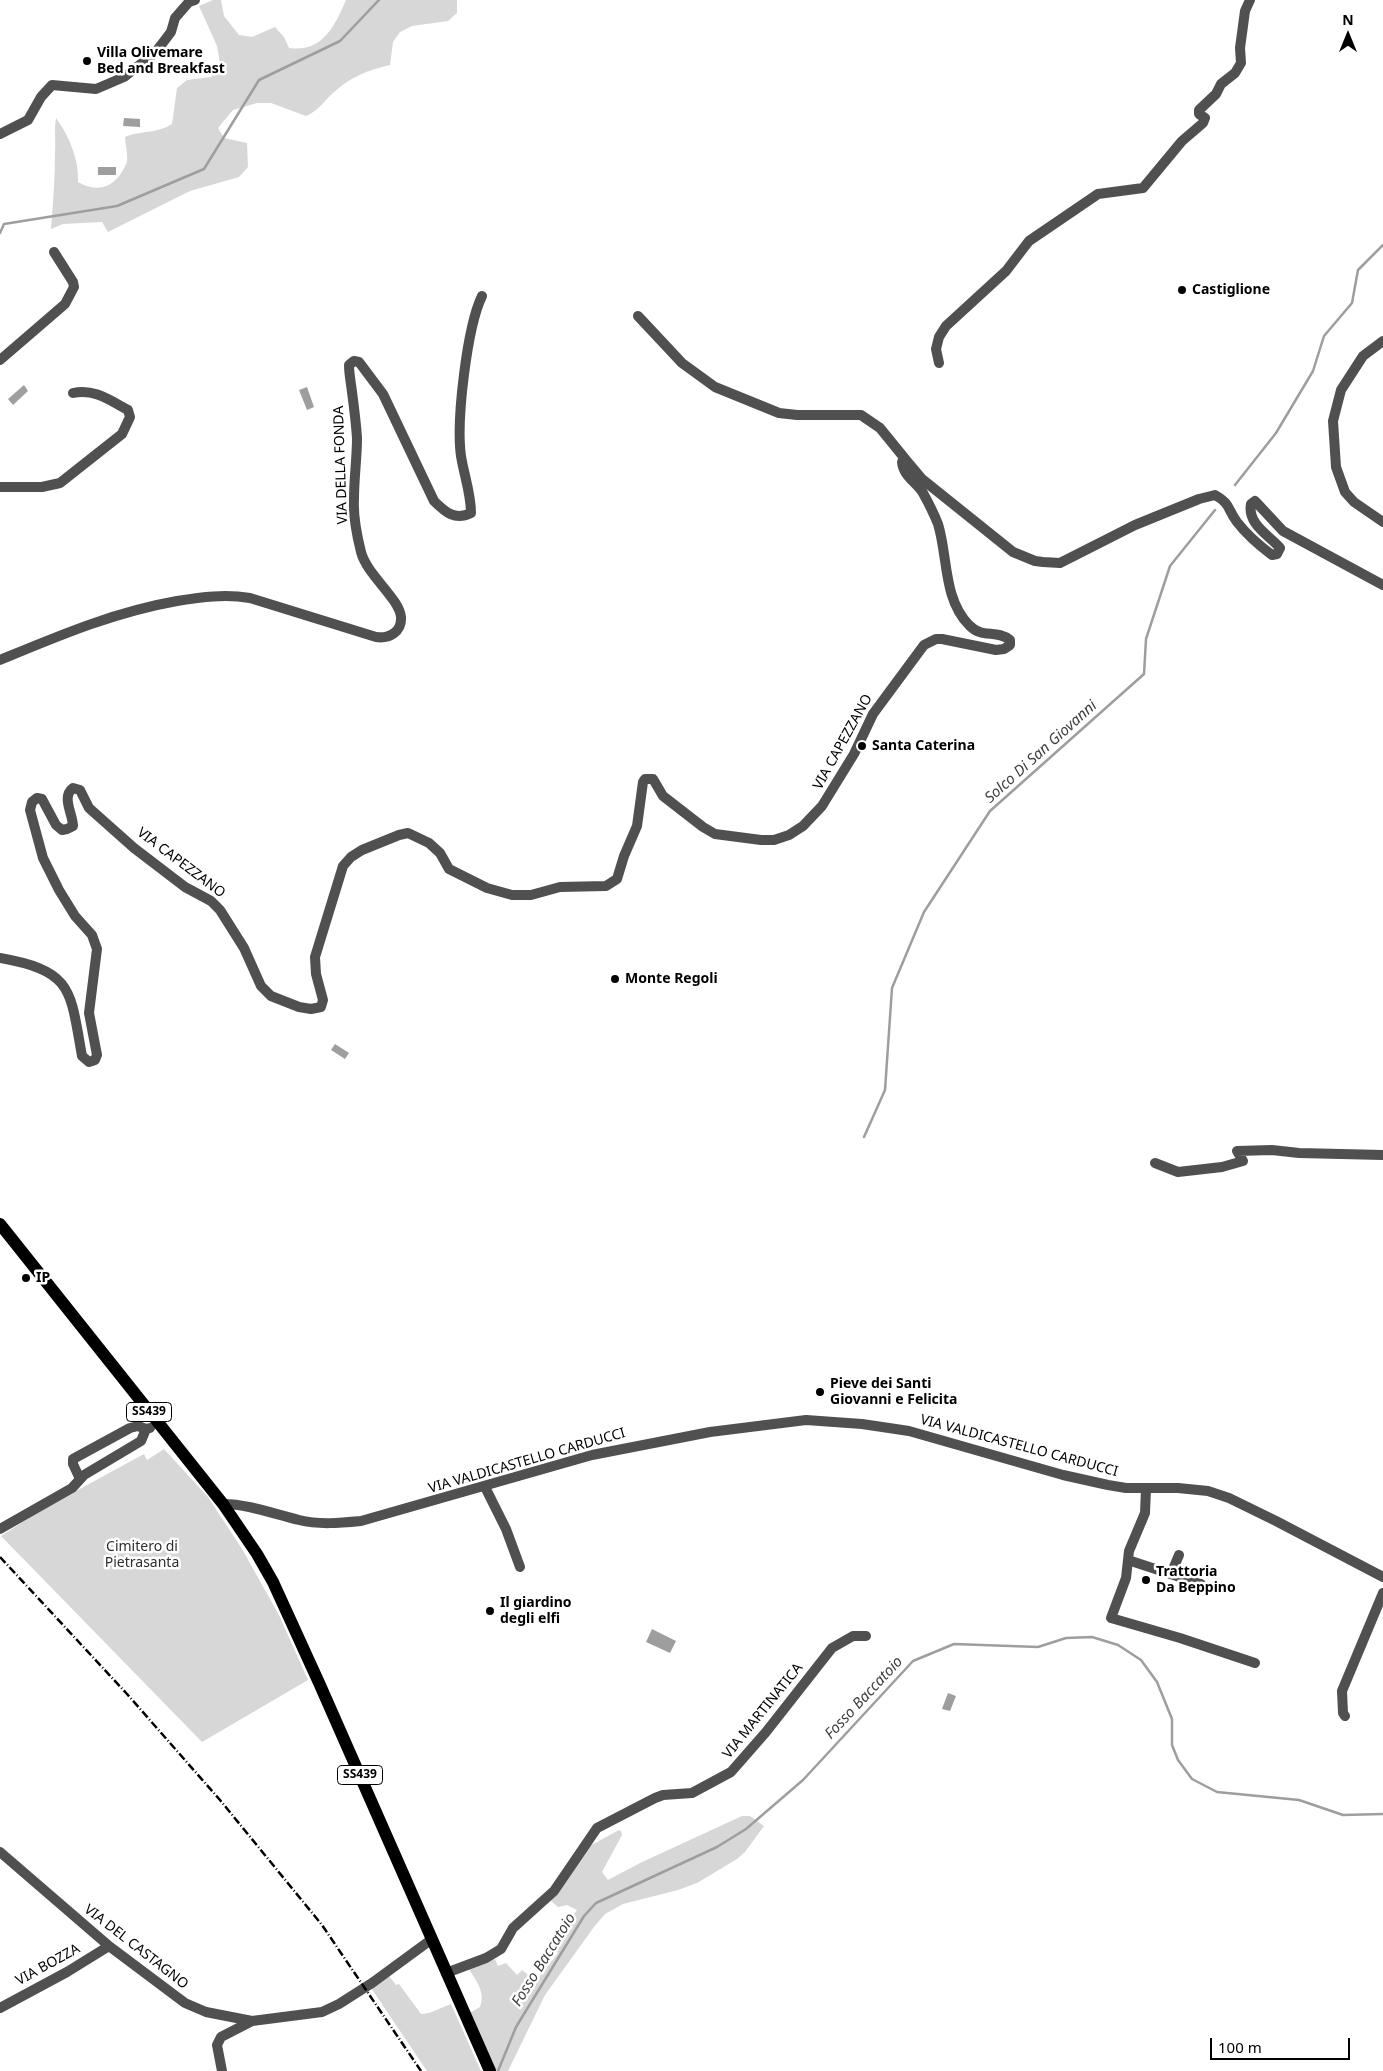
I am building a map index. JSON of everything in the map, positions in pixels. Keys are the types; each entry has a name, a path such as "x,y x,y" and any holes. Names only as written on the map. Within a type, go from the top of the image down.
{"main road":[{"name":"SS439","path":"0,1224 223,1504 253,1548 273,1582 490,2071"}],"street":[{"path":"0,134 28,120 41,97 52,85 96,88 124,77 155,53 171,32 174,18 189,2 194,0"},
{"path":"939,363 936,349 938,337 946,326 1006,271 1029,241 1098,194 1143,188 1182,141 1203,123 1205,118 1199,114 1199,110 1216,94 1222,84 1235,73 1241,63 1240,48 1245,11 1250,0"},
{"path":"0,360 65,304 74,287 73,282 54,252"},
{"name":"VIA DELLA FONDA","path":"0,660 78,627 117,614 163,604 230,595 250,598 376,637 382,638 393,634 400,624 400,612 386,590 367,567 357,532 353,500 357,462 356,435 349,365 354,361 359,362 383,394 434,500 442,509 456,517 464,517 471,513 471,502 461,455 461,408 469,345 482,296"},
{"path":"638,316 682,364 715,387 779,413 797,415 861,415 880,428 922,479 1013,552 1035,562 1060,562 1135,525 1199,499 1215,495 1226,501 1237,522 1258,545 1272,555 1278,554 1280,548 1253,521 1249,510 1251,504 1255,502 1283,531 1383,585"},
{"path":"1383,341 1363,356 1341,390 1333,421 1336,467 1342,486 1354,502 1383,522"},
{"path":"0,487 42,487 60,483 122,434 130,417 128,410 90,392 74,393"},
{"name":"VIA CAPEZZANO","path":"0,958 42,968 61,982 68,991 75,1013 82,1056 89,1062 95,1060 98,1056 89,1013 97,949 92,936 75,916 59,890 43,858 30,810 32,802 37,798 42,799 56,825 62,830 73,826 67,796 73,788 80,790 89,808 134,848 185,887 211,902 220,910 244,948 261,986 270,996 299,1007 311,1009 321,1007 323,1000 316,974 315,957 343,866 351,857 362,850 399,835 408,833 418,837 440,853 449,869 487,888 512,894 528,895 560,887 606,886 612,884 617,879 624,856 637,826 645,779 653,779 663,796 715,834 761,840 774,840 789,835 803,826 822,806 854,754 873,714 924,645 936,639 996,650 1004,649 1010,645 1010,640 1006,636 982,634 970,627 964,620 950,589 946,557 937,523 922,492 912,482 902,467 902,462 906,460"},
{"path":"1155,1163 1178,1172 1222,1167 1242,1161 1237,1151 1383,1155"},
{"name":"VIA VALDICASTELLO CARDUCCI","path":"223,1504 240,1505 301,1521 341,1523 382,1516 592,1455 710,1432 806,1420 862,1424 909,1431 1063,1475 1108,1485 1146,1489 1178,1488 1208,1491 1229,1498 1383,1577"},
{"path":"80,1479 73,1464 73,1459 130,1428 138,1426 146,1430 161,1425"},
{"path":"0,1528 72,1488 80,1479 142,1441 146,1430"},
{"path":"486,1487 506,1529 520,1567"},
{"path":"1146,1489 1145,1512 1129,1552 1126,1578 1111,1618 1188,1640 1255,1663"},
{"path":"1171,1574 1179,1555"},
{"path":"1128,1560 1202,1584"},
{"path":"1345,1716 1343,1713 1342,1691 1383,1593"},
{"name":"VIA MARTINATICA","path":"446,1973 486,1958 501,1949 514,1928 554,1891 597,1828 655,1798 663,1795 692,1793 730,1772 766,1732 832,1648 853,1636 866,1636"},
{"name":"VIA DEL CASTAGNO","path":"0,1852 109,1946 185,2003 206,2012 252,2021 322,2012 357,1993 432,1939"},
{"name":"VIA BOZZA","path":"0,2008 67,1972 109,1946"},
{"path":"222,2071 217,2045 221,2037 252,2021"}],"green space":[{"path":"213,0 221,0 224,16 239,35 252,37 275,27 284,37 289,48 310,46 319,42 332,28 346,0 457,0 457,13 448,21 412,26 400,32 393,42 390,65 374,69 353,78 339,87 314,111 306,116 271,103 257,103 233,110 218,128 224,138 247,143 248,167 239,177 190,191 108,232 102,222 63,224 51,229 56,118 65,132 75,156 78,182 95,188 111,184 120,175 126,163 125,137 160,129 172,124 177,88 187,80 211,77 221,69 217,46 199,6"},
{"name":"Cimitero di Pietrasanta","path":"164,1449 208,1497 242,1549 279,1615 308,1680 202,1742 1,1536 43,1509 144,1454 147,1460"},
{"path":"742,1816 750,1816 764,1826 745,1852 737,1859 697,1883 678,1890 623,1904 605,1914 545,1995 508,2071 494,2071 468,2014 480,2007 482,2002 481,1992 469,1969 495,1959 498,1966 506,1963 517,1975 522,1970 536,1981 558,1953 553,1948 553,1945 577,1910 567,1905 558,1907 550,1900 586,1848 619,1830 621,1831 622,1835 602,1872 608,1880 640,1863"},
{"path":"389,1976 396,1985 399,1984 421,2014 429,2013 451,2004 481,2071 427,2071 371,1988"}],"shaded area":[{"path":"124,118 140,119 140,127 123,126"},
{"path":"98,167 116,167 116,175 98,175"},
{"path":"24,385 28,391 13,405 8,399"},
{"path":"307,387 314,407 307,410 299,390"},
{"path":"335,1044 349,1053 345,1059 331,1050"},
{"path":"652,1629 676,1641 670,1653 646,1642"},
{"path":"948,1693 956,1696 950,1711 942,1709"}],"waterway":[{"path":"0,233 4,224 117,206 204,169 259,80 340,41 379,0"},
{"name":"Solco Di San Giovanni","path":"1235,485 1276,433 1313,371 1324,336 1352,303 1358,270 1383,245"},
{"name":"Solco Di San Giovanni","path":"864,1137 885,1090 892,988 924,912 990,811 1144,674 1146,639 1170,566 1215,510"},
{"name":"Fosso Baccatoio","path":"498,2071 516,2027 584,1916 596,1903 717,1847 746,1829 803,1780 913,1661 954,1644 1038,1647 1066,1638 1092,1637 1118,1645 1141,1660 1157,1682 1172,1719 1172,1745 1178,1760 1192,1779 1217,1792 1299,1800 1343,1815 1383,1814"}],"railway":[{"path":"0,1557 127,1694 220,1800 322,1925 421,2071"}],"place":[{"name":"Villa Olivemare Bed and Breakfast","path":"87,61"},
{"name":"Castiglione","path":"1182,290"},
{"name":"Santa Caterina","path":"862,746"},
{"name":"Monte Regoli","path":"615,979"},
{"name":"IP","path":"26,1278"},
{"name":"Pieve dei Santi Giovanni e Felicita","path":"820,1392"},
{"name":"Trattoria Da Beppino","path":"1146,1580"},
{"name":"Il giardino degli elfi","path":"490,1611"}]}
